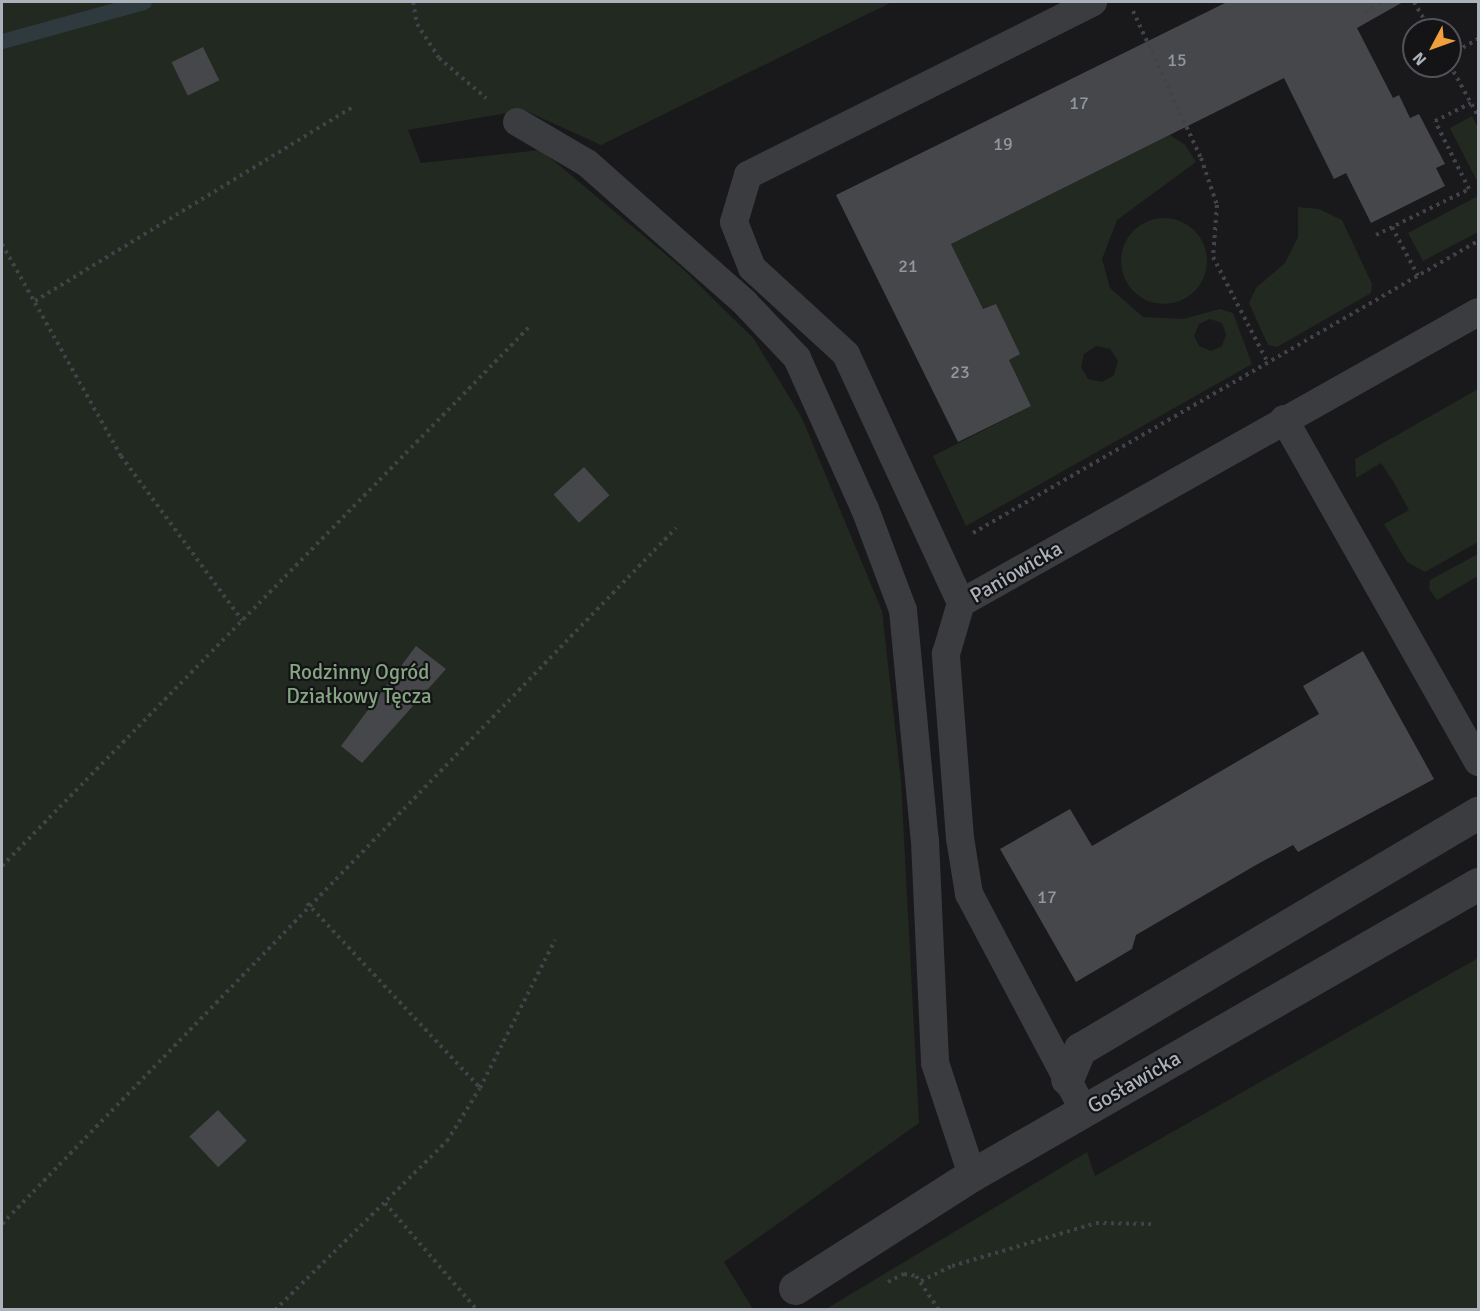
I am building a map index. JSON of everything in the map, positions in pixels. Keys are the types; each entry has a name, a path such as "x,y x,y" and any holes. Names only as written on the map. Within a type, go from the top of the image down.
{"street":[{"path":"1067,1080 1080,1049 1479,813"},
{"name":"Gosławicka","path":"795,1288 972,1175 1479,884"}],"lane":[{"path":"961,603 846,354 752,268 734,222 748,175 1093,2"},
{"path":"517,122 587,163 745,303 797,358 865,510 903,609 925,841 935,1063 972,1175"},
{"name":"Paniowicka","path":"1084,1111 969,894 960,838 946,654 961,603 1284,419 1479,312"},
{"path":"1284,419 1479,762"}],"path":[{"path":"413,2 417,24 439,58 517,122"},
{"path":"1128,2 1201,158 1217,205 1213,257 1268,363"},
{"path":"1365,12 1384,2"},
{"path":"1414,2 1423,18"},
{"path":"1462,49 1479,39"},
{"path":"1458,78 1479,116"},
{"path":"1376,236 1469,189 1435,121 1472,103"},
{"path":"35,301 353,106"},
{"path":"1392,227 1418,276"},
{"path":"964,538 1479,241"},
{"path":"2,244 121,456 242,620"},
{"path":"2,866 530,327"},
{"path":"2,1224 307,903 676,528"},
{"path":"307,903 480,1088"},
{"path":"275,1310 447,1141 480,1088 555,940"},
{"path":"385,1203 477,1310"},
{"path":"921,1281 952,1266 1096,1223 1151,1224"},
{"path":"883,1285 904,1274 921,1281 939,1310"}],"green space":[{"name":"Rodzinny Ogród Działkowy Tęcza","path":"2,2 892,2 601,145 524,110 408,130 421,163 541,150 683,269 754,339 802,418 882,611 901,781 919,1123 724,1262 753,1309 2,1310"},
{"path":"1472,116 1478,128 1478,183 1450,128"},
{"path":"1170,135 1185,145 1196,162 1117,220 1102,259 1110,288 1143,317 1183,319 1220,309 1233,313 1252,364 966,526 933,456 1031,406 1009,360 996,305 983,310 945,232","holes":["1210,319 1222,323 1226,335 1222,346 1211,351 1199,346 1194,336 1199,324","1096,346 1110,349 1118,361 1114,375 1102,382 1088,379 1081,367 1084,354"]},
{"path":"1478,196 1478,232 1423,261 1408,233"},
{"path":"1298,207 1319,209 1342,220 1372,284 1371,293 1277,347 1268,345 1249,303 1256,288 1285,263 1298,237"},
{"path":"1164,218 1181,221 1195,230 1204,244 1207,261 1204,278 1195,292 1181,301 1164,304 1147,301 1133,292 1124,278 1121,261 1124,244 1133,230 1147,221"},
{"path":"1478,389 1478,542 1425,572 1407,562 1384,524 1409,510 1393,481 1381,463 1356,478 1355,459"},
{"path":"1478,554 1478,576 1437,600 1429,589 1430,580"},
{"path":"1478,958 1478,1309 826,1309 1087,1152 1095,1176"}],"building":[{"path":"1227,2 1403,2 1357,28 1393,98 1399,95 1410,118 1419,114 1445,164 1436,168 1445,186 1371,223 1346,173 1334,179 1284,78 951,244 983,309 996,304 1020,354 1009,360 1031,406 958,442 836,195"},
{"path":"203,47 219,80 188,96 172,62"},
{"path":"584,467 609,495 579,523 554,494"},
{"path":"416,646 446,669 362,763 341,746"},
{"path":"1363,651 1434,779 1298,852 1293,845 1256,865 1136,935 1132,949 1076,982 1000,849 1070,809 1092,846 1319,714 1303,686"},
{"path":"218,1110 247,1141 218,1167 189,1137"}],"waterway":[{"path":"2,41 144,2"}]}
